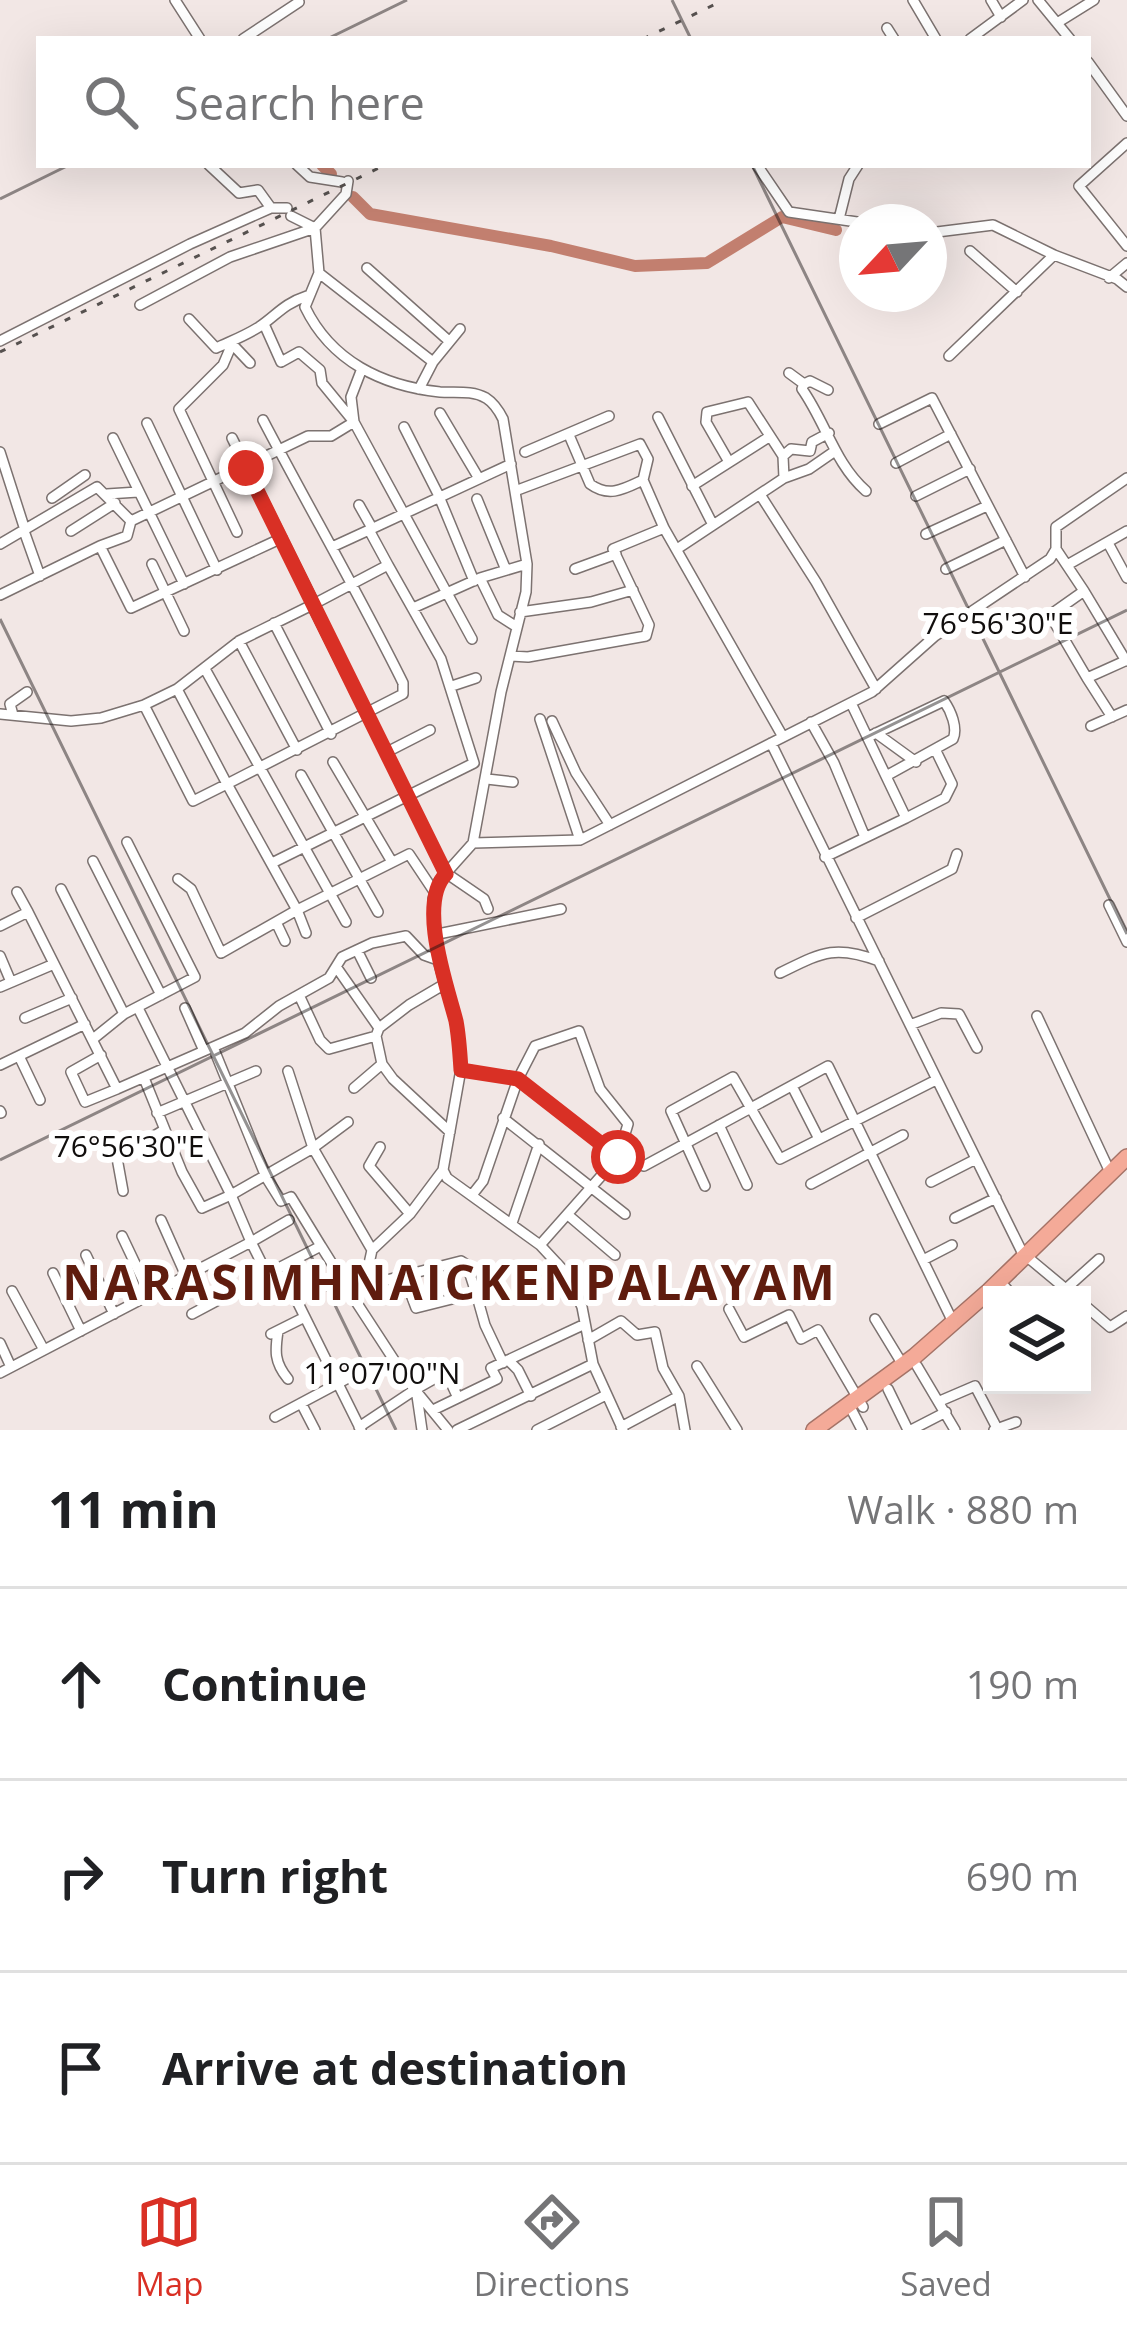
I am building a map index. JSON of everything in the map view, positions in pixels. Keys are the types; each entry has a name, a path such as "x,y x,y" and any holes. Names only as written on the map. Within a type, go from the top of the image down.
{"highway":[{"path":"814,1430 888,1389 953,1322 1119,1171 1127,1157"},
{"path":"1007,1286 1028,1258"},
{"path":"829,1430 983,1308"}],"street":[{"path":"175,0 198,36"},
{"path":"913,0 934,36"},
{"path":"991,0 1001,16"},
{"path":"974,36 1023,0"},
{"path":"1038,0 1068,36"},
{"path":"1057,23 1088,1"},
{"path":"247,36 298,2"},
{"path":"887,28 892,36"},
{"path":"1091,66 1127,116"},
{"path":"1127,143 1079,186 1127,246"},
{"path":"211,168 239,194 257,190 271,208"},
{"path":"140,305 230,257 316,226 346,194 345,181 310,177 300,168"},
{"path":"759,168 789,212 839,219"},
{"path":"843,204 856,168"},
{"path":"0,341 271,208 316,226"},
{"path":"1112,225 1127,214"},
{"path":"947,231 993,225 1127,287"},
{"path":"316,226 320,273 305,307 361,371 419,389 485,397 503,419 527,563 518,627 473,843 435,893"},
{"path":"970,251 1017,292"},
{"path":"949,356 1054,255"},
{"path":"1109,278 1127,262"},
{"path":"367,268 449,341"},
{"path":"320,273 433,362"},
{"path":"189,319 212,347 232,344 285,304 307,296"},
{"path":"264,324 279,360 299,352 324,376 324,385 354,422 472,639"},
{"path":"419,389 460,328"},
{"path":"232,344 250,363"},
{"path":"232,344 224,365 179,409 237,532"},
{"path":"354,422 351,397 361,371"},
{"path":"789,373 803,384"},
{"path":"803,384 810,381 828,390"},
{"path":"803,384 848,475 866,491"},
{"path":"879,424 932,398 1024,577"},
{"path":"729,462 706,422 707,412 748,402 783,456 784,478"},
{"path":"440,413 478,477"},
{"path":"525,452 609,416"},
{"path":"658,417 713,525"},
{"path":"144,705 193,801 403,694 403,683 354,584 263,420"},
{"path":"131,521 308,436 331,436 354,422"},
{"path":"147,423 217,570"},
{"path":"404,427 477,580 498,615 518,627"},
{"path":"783,456 791,449 810,451 812,442 829,433"},
{"path":"896,463 951,434"},
{"path":"569,435 590,484 613,493 643,481"},
{"path":"692,486 769,437"},
{"path":"113,438 184,584"},
{"path":"232,438 446,874 484,899 488,909"},
{"path":"515,491 640,444 648,459 643,481 664,528 783,736"},
{"path":"677,549 784,478 836,451"},
{"path":"0,452 40,576"},
{"path":"332,547 511,464"},
{"path":"916,496 970,469"},
{"path":"52,499 82,471 131,521"},
{"path":"473,843 580,840 851,703 876,688 935,636 1049,559 1056,549 1056,527 1127,479"},
{"path":"1,540 102,490 139,491"},
{"path":"761,496 876,688"},
{"path":"476,499 506,570"},
{"path":"71,531 115,503"},
{"path":"272,863 474,763 452,686 358,505"},
{"path":"926,534 987,506"},
{"path":"0,595 127,536 131,521"},
{"path":"512,656 646,636 649,625 613,549 664,528"},
{"path":"1069,564 1127,532"},
{"path":"100,546 130,608 283,538"},
{"path":"946,569 1006,540"},
{"path":"1108,543 1127,578"},
{"path":"1056,549 1127,660 1088,677"},
{"path":"58,550 64,563"},
{"path":"575,569 616,554"},
{"path":"413,608 527,563"},
{"path":"152,564 184,631"},
{"path":"0,714 71,721 144,705 205,670 238,641 388,565"},
{"path":"520,612 591,602 632,590"},
{"path":"1084,591 1049,616 1112,717"},
{"path":"274,622 331,734"},
{"path":"238,641 297,749"},
{"path":"205,670 346,922"},
{"path":"452,686 476,678"},
{"path":"177,689 306,933"},
{"path":"13,715 10,704 27,692"},
{"path":"872,735 946,702 956,734 936,751 886,776"},
{"path":"851,703 872,735 906,818"},
{"path":"1091,726 1127,710"},
{"path":"540,718 580,840"},
{"path":"553,722 576,773 610,825"},
{"path":"811,722 866,837"},
{"path":"387,752 430,730"},
{"path":"872,735 916,761"},
{"path":"770,743 995,1198 1028,1258 1058,1286"},
{"path":"825,857 945,798 952,784 936,751"},
{"path":"333,762 392,862"},
{"path":"301,776 378,912"},
{"path":"487,778 513,782"},
{"path":"93,1039 124,1014 139,1010 196,975 127,842"},
{"path":"178,879 191,890 220,953 409,854 435,893 438,960 456,1023 461,1070 443,1170 410,1214 372,1250 365,1282 351,1294"},
{"path":"856,918 952,868 957,854"},
{"path":"93,861 161,995"},
{"path":"61,889 124,1014"},
{"path":"17,892 117,1089"},
{"path":"1108,905 1127,942"},
{"path":"438,934 561,909"},
{"path":"0,926 28,912"},
{"path":"276,922 285,940"},
{"path":"100,1054 71,1070 85,1102 244,1033 357,950 406,936 424,955 438,960"},
{"path":"357,950 371,978"},
{"path":"780,974 816,956 849,950 879,961"},
{"path":"0,956 5,985 54,964"},
{"path":"337,968 378,1032 382,1064 450,1132"},
{"path":"299,994 329,1049 378,1032 443,985"},
{"path":"25,1018 72,998"},
{"path":"184,1008 228,1084 266,1177 281,1201 291,1197 416,1389 453,1430 593,1364"},
{"path":"139,1010 267,1274"},
{"path":"910,1025 941,1013 959,1014 977,1048"},
{"path":"1037,1016 1119,1171"},
{"path":"0,1065 85,1024"},
{"path":"472,1195 483,1181 518,1079 535,1046 579,1031 600,1089 628,1124 618,1157 540,1245"},
{"path":"19,1056 40,1100"},
{"path":"354,1088 382,1064"},
{"path":"461,1070 518,1079 618,1157 644,1166 828,1066 953,1322"},
{"path":"157,1113 256,1071"},
{"path":"288,1071 313,1148 372,1250"},
{"path":"706,1186 671,1111 733,1077 780,1159 936,1080"},
{"path":"143,1078 202,1208 266,1177 348,1121"},
{"path":"792,1086 819,1138"},
{"path":"503,1118 625,1214"},
{"path":"719,1126 747,1185"},
{"path":"123,1191 117,1158 164,1130"},
{"path":"811,1184 903,1135"},
{"path":"512,1223 539,1144"},
{"path":"380,1147 369,1166 410,1214"},
{"path":"931,1182 976,1159"},
{"path":"443,1170 540,1245 567,1274 593,1364 622,1429 679,1396"},
{"path":"956,1218 995,1198"},
{"path":"568,1215 615,1256"},
{"path":"161,1220 186,1276"},
{"path":"0,1373 289,1220"},
{"path":"122,1236 150,1295"},
{"path":"923,1260 952,1245"},
{"path":"192,1314 321,1246"},
{"path":"86,1255 114,1314"},
{"path":"1073,1286 1099,1259"},
{"path":"365,1282 371,1285 465,1262 485,1325 531,1396"},
{"path":"53,1273 81,1331"},
{"path":"404,1276 416,1308 476,1293"},
{"path":"12,1291 44,1350"},
{"path":"294,1295 360,1429 446,1372 458,1398"},
{"path":"729,1309 744,1337 789,1316 801,1339 818,1330 856,1406 862,1430"},
{"path":"1091,1311 1110,1327 1127,1316"},
{"path":"287,1379 278,1367 275,1333 304,1317"},
{"path":"875,1319 940,1400 955,1430"},
{"path":"588,1340 621,1321 638,1335 655,1332 686,1430"},
{"path":"433,1410 497,1379 491,1368 585,1324"},
{"path":"0,1343 11,1367"},
{"path":"697,1366 737,1430"},
{"path":"275,1417 365,1370"},
{"path":"940,1400 975,1386 996,1430 1016,1422"},
{"path":"416,1389 422,1430"},
{"path":"888,1389 910,1430 946,1412"},
{"path":"537,1430 605,1396"},
{"path":"301,1403 315,1430"}],"waterway":[{"path":"325,168 331,174"},
{"path":"353,197 370,214 635,266 707,263 782,217 836,230"}],"railway":[{"path":"649,36 724,0"},
{"path":"0,352 379,168"}],"district":[{"name":"NARASIMHNAICKENPALAYAM","path":"450,1283"}],"route":[{"path":"246,468 446,874 433,899 438,960 456,1023 461,1070 518,1079 618,1157"}]}
